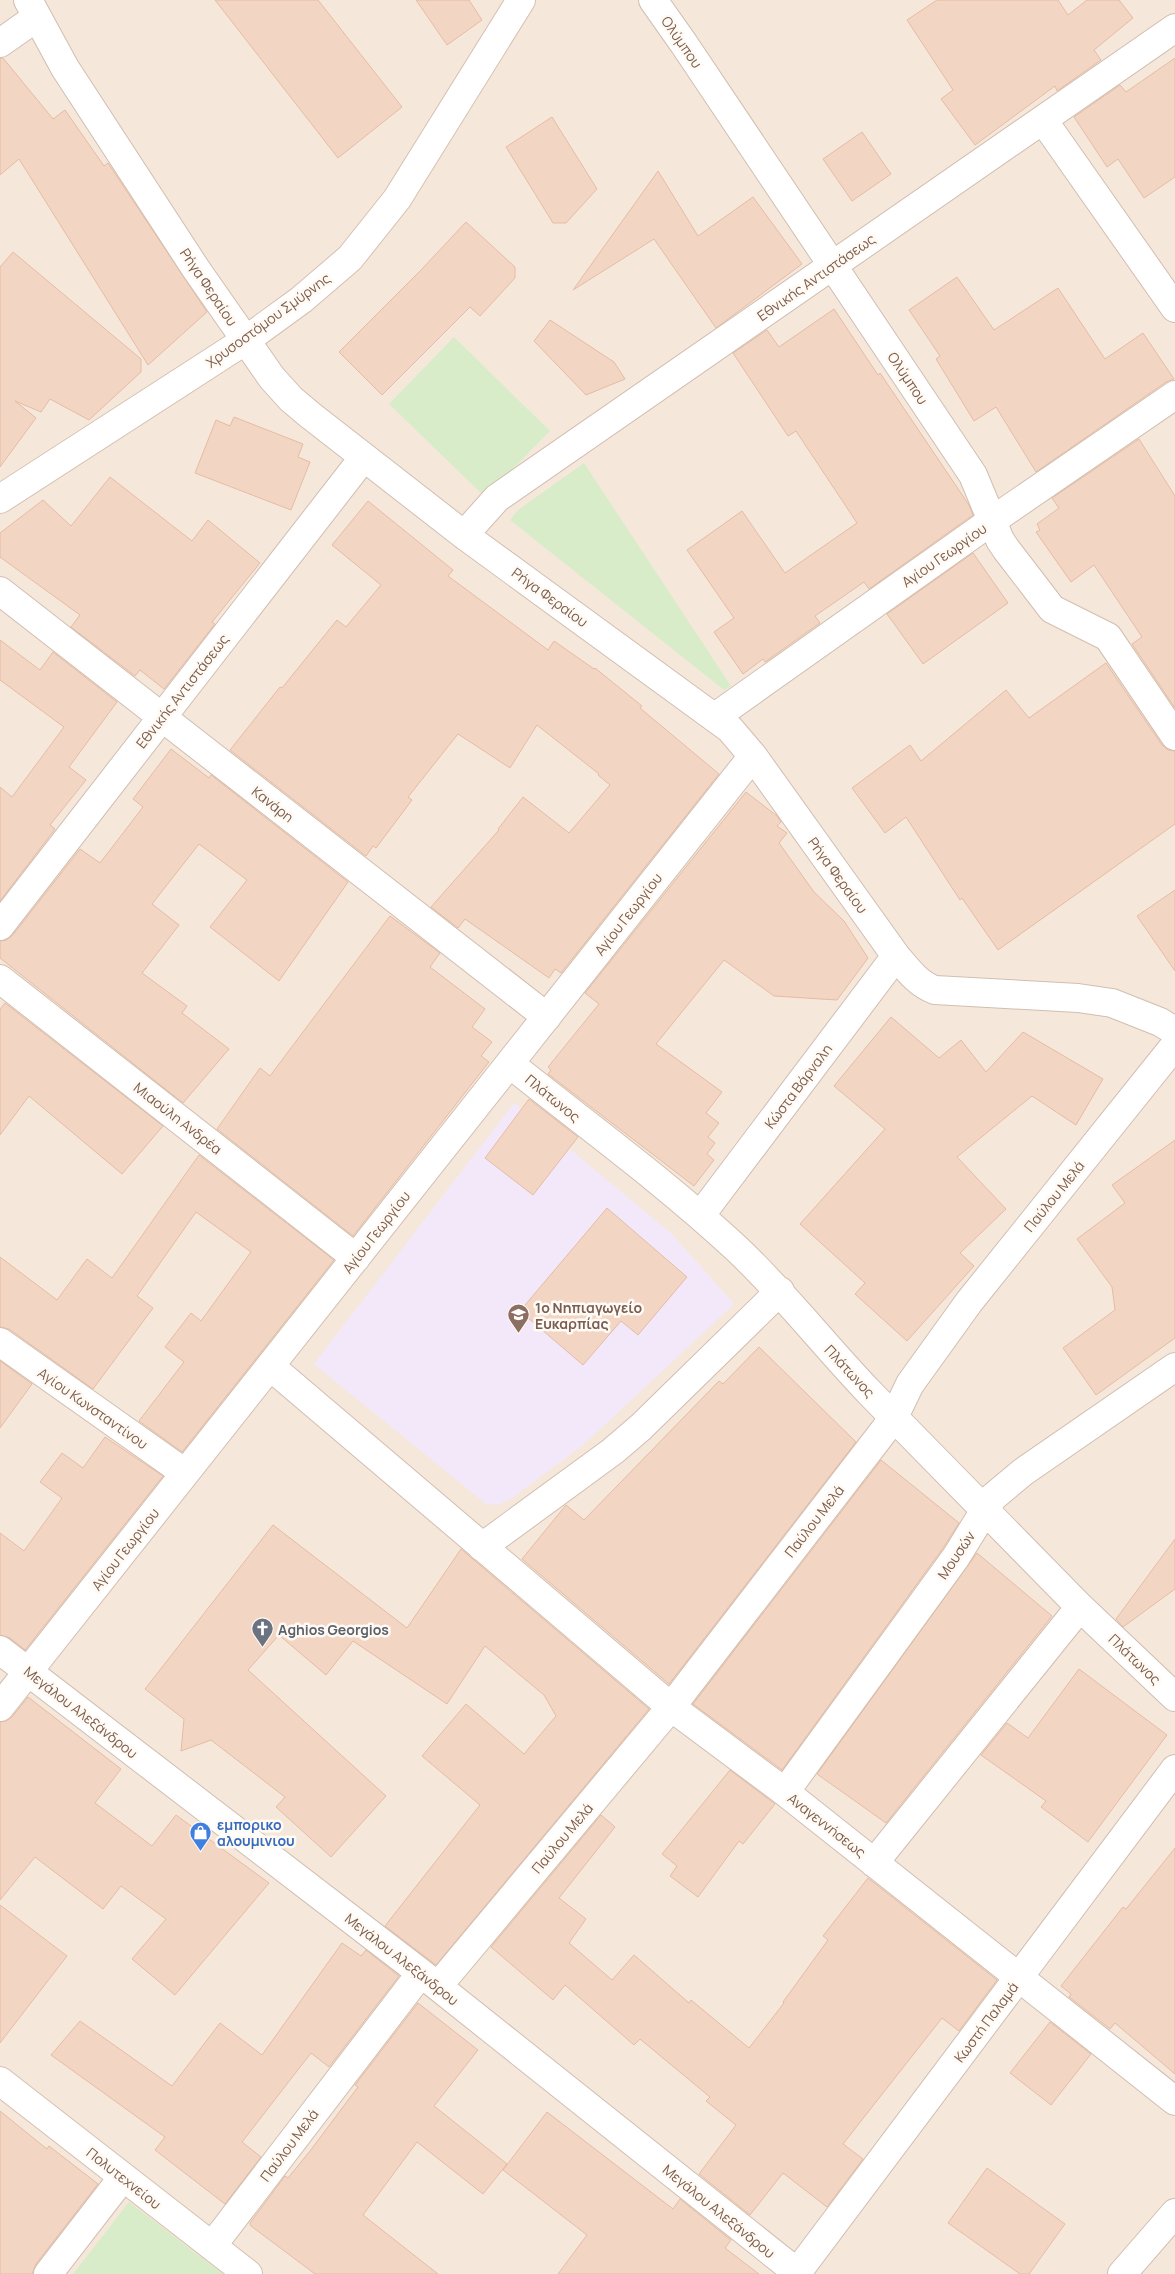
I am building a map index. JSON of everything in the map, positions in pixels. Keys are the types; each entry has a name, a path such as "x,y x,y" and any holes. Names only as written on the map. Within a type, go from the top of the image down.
{"street":[{"name":"Χρυσοστόμου Σμύρνης","path":"0,499 246,340 325,280 362,245 397,199 521,0"},
{"name":"Ολύμπου","path":"653,0 973,475 1000,540 1006,549 1052,609 1108,637 1175,736"},
{"name":"Ρήγα Φεραίου","path":"32,9 65,68 196,269 272,378 291,399 464,535 730,729 753,756 896,956 916,980 925,987 935,990 1078,998 1112,1003 1152,1019 1175,1031"},
{"path":"0,44 32,9"},
{"name":"Εθνικής Αντιστάσεως","path":"464,535 497,498 1175,28"},
{"path":"1043,120 1175,308"},
{"name":"Αγίου Γεωργίου","path":"715,717 993,520 1175,396"},
{"name":"Εθνικής Αντιστάσεως","path":"0,926 364,457"},
{"name":"Κανάρη","path":"0,592 547,1017"},
{"name":"Αγίου Γεωργίου","path":"0,1707 753,756"},
{"name":"Κώστα Βάρναλη","path":"700,1216 896,956"},
{"name":"Μιαούλη Ανδρέα","path":"0,979 356,1258"},
{"name":"Παύλου Μελά","path":"212,2246 429,1980 671,1707 894,1417 910,1384 969,1302 1175,1045"},
{"name":"Πλάτωνος","path":"510,1064 700,1216 780,1291 838,1360 1080,1607 1175,1697"},
{"path":"482,1547 627,1439 780,1291"},
{"name":"Αγίου Κωνσταντίνου","path":"0,1342 185,1473"},
{"name":"Αναγεννήσεως","path":"270,1366 671,1707 785,1792 1175,2101"},
{"name":"Μουσών","path":"785,1792 956,1558 984,1509 998,1492 1023,1472 1175,1367"},
{"path":"874,1862 1080,1607"},
{"name":"Μεγάλου Αλεξάνδρου","path":"0,1650 429,1980 797,2274"},
{"name":"Κωστή Παλαμά","path":"797,2274 1175,1769"},
{"name":"Πολυτεχνείου","path":"0,2081 248,2274"},
{"path":"48,2274 123,2177"},
{"path":"1122,2274 1175,2213"}],"shaded area":[{"path":"0,0 1175,0 1175,2274 0,2274"},
{"name":"1ο Νηπιαγωγείο Ευκαρπίας","path":"514,1103 672,1234 734,1304 583,1445 512,1498 498,1505 486,1504 314,1364"}],"green space":[{"path":"454,337 550,431 485,497 389,404"},
{"path":"584,463 731,686 724,690 510,520 518,510"},
{"path":"129,2202 223,2274 73,2274"}],"building":[{"path":"215,0 318,0 402,107 338,158"},
{"path":"416,0 469,0 482,20 447,45"},
{"path":"937,0 1058,0 1068,15 1087,0 1119,0 1133,18 1094,50 1101,60 1057,91 1055,86 975,145 941,99 953,90 907,20"},
{"path":"0,58 3,58 53,119 65,110 104,166 108,163 207,312 148,365 19,159 0,175"},
{"path":"1175,58 1175,177 1144,198 1118,159 1107,167 1074,117 1120,85 1126,92"},
{"path":"552,117 597,189 566,223 553,223 506,147"},
{"path":"862,132 891,174 852,201 823,159"},
{"path":"658,171 698,236 753,197 802,264 716,328 654,239 573,290"},
{"path":"466,222 515,267 515,278 480,316 470,307 382,395 339,352"},
{"path":"13,252 141,359 141,372 89,420 50,399 41,412 15,401 36,418 0,467 0,267"},
{"path":"957,277 994,330 1058,288 1105,359 1143,333 1174,379 1166,382 1036,472 996,407 974,421 936,359 940,356 909,310"},
{"path":"834,309 878,375 880,373 969,505 973,515 869,589 864,582 815,616 820,623 765,662 763,659 743,674 714,632 734,618 687,550 742,511 785,573 857,523 796,431 788,436 733,353 767,330 779,347"},
{"path":"550,320 614,362 625,379 586,395 534,341"},
{"path":"234,417 303,444 298,457 310,462 291,510 195,473 216,420 230,426"},
{"path":"1139,439 1175,496 1175,708 1132,644 1142,637 1094,565 1071,582 1036,532 1040,530 1037,524 1059,508 1052,498"},
{"path":"110,477 192,541 208,520 260,563 212,622 215,624 164,689 140,670 135,676 71,627 80,615 0,557 0,533 43,500 71,526"},
{"path":"368,501 453,570 448,576 548,650 554,641 595,668 642,706 640,708 719,774 561,973 555,969 549,978 465,919 458,928 431,907 499,830 523,797 569,833 610,785 599,774 537,725 510,768 458,734 408,797 412,800 376,848 373,846 366,856 230,750 337,620 346,627 381,585 332,545"},
{"path":"973,553 1008,603 923,664 887,614"},
{"path":"0,640 40,670 53,652 117,702 69,767 86,780 50,825 55,829 0,901 0,787 12,797 64,727 0,680"},
{"path":"1106,663 1162,745 1168,750 1175,751 1175,824 998,950 962,898 960,900 906,817 885,833 852,788 910,745 921,761 1006,690 1029,718"},
{"path":"171,749 209,778 211,775 348,882 279,981 210,927 247,880 199,844 152,904 179,925 142,973 187,1006 182,1013 229,1049 183,1103 0,958 0,941 12,936 80,849 100,863 143,807 133,799"},
{"path":"746,792 777,816 781,822 777,826 787,833 779,843 814,892 844,921 868,958 837,1000 774,996 724,960 656,1044 722,1092 706,1113 719,1123 708,1137 715,1143 707,1154 714,1160 694,1186 548,1074 551,1070 548,1067 599,1004 585,993"},
{"path":"1175,890 1175,971 1137,916"},
{"path":"390,916 440,953 430,967 485,1009 472,1027 492,1042 481,1056 489,1062 353,1236 217,1129 260,1068 270,1076"},
{"path":"5,1003 163,1126 122,1174 29,1096 0,1135 0,1009"},
{"path":"891,1017 939,1058 961,1040 986,1072 1023,1032 1103,1079 1076,1125 1032,1096 957,1157 1006,1209 960,1253 974,1266 907,1341 855,1294 865,1283 800,1224 885,1129 834,1086"},
{"path":"529,1099 578,1137 533,1195 485,1158"},
{"path":"1175,1140 1175,1338 1096,1395 1063,1348 1115,1310 1112,1287 1077,1239 1125,1203 1112,1185"},
{"path":"199,1155 334,1260 182,1452 139,1421 184,1362 165,1347 191,1313 201,1321 251,1252 196,1212 137,1296 153,1308 93,1389 9,1329 0,1327 0,1257 57,1300 87,1259 112,1278"},
{"path":"607,1208 687,1277 638,1335 621,1321 583,1365 520,1311"},
{"path":"759,1347 856,1442 669,1684 522,1559 566,1505 584,1520 719,1381 723,1384"},
{"path":"0,1361 32,1384 0,1428"},
{"path":"105,1437 163,1476 25,1650 10,1638 0,1635 0,1533 24,1551 62,1498 40,1482 62,1453 83,1468"},
{"path":"881,1460 959,1523 943,1548 782,1770 693,1704"},
{"path":"273,1525 407,1628 461,1549 649,1709 436,1965 385,1926 480,1805 422,1756 466,1704 524,1754 556,1716 544,1695 485,1646 447,1704 353,1641 326,1675 279,1635 248,1670 386,1796 331,1857 276,1807 285,1797 211,1740 181,1751 184,1719 145,1689"},
{"path":"1175,1539 1175,1589 1123,1627 1116,1619"},
{"path":"977,1553 1052,1616 886,1823 817,1774"},
{"path":"1079,1669 1167,1735 1088,1842 1041,1807 1046,1801 981,1755 1007,1723 1028,1738"},
{"path":"28,1697 121,1769 95,1803 152,1846 176,1815 269,1883 175,1995 132,1959 166,1919 121,1886 103,1909 35,1857 0,1900 0,1722 12,1717"},
{"path":"730,1770 775,1804 743,1844 739,1841 698,1897 670,1876 677,1866 662,1854"},
{"path":"601,1815 615,1827 559,1898 586,1919 569,1943 612,1980 634,1955 689,2003 691,2000 749,2048 784,2003 828,1940 823,1936 868,1878 997,1980 959,2031 942,2018 843,2144 863,2159 827,2207 783,2173 750,2215 699,2174 736,2125 706,2101 710,2097 640,2039 634,2045 565,1985 553,2000 491,1947"},
{"path":"1175,1848 1175,2074 1115,2023 1110,2029 1069,1997 1071,1994 1061,1986 1123,1907 1126,1909"},
{"path":"0,1905 67,1956 0,2043"},
{"path":"342,1943 361,1956 366,1950 399,1976 329,2067 311,2053 242,2142 261,2157 225,2204 155,2150 165,2137 51,2055 80,2021 172,2086 220,2023 262,2055"},
{"path":"418,2003 478,2050 434,2106 507,2164 483,2194 417,2142 363,2215 438,2274 315,2274 251,2226 250,2223 285,2176 288,2178 310,2151 358,2087 355,2085"},
{"path":"1050,2022 1091,2054 1051,2105 1010,2073"},
{"path":"0,2111 47,2149 49,2146 98,2184 36,2264 32,2274 0,2274"},
{"path":"547,2112 673,2209 680,2199 731,2240 725,2248 759,2274 558,2274 587,2235 503,2170"},
{"path":"987,2168 1065,2224 1029,2274 1020,2274 948,2223"}],"place":[{"name":"1ο Νηπιαγωγείο Ευκαρπίας","path":"519,1334"},
{"name":"Aghios Georgios","path":"262,1648"},
{"name":"εμπορικο αλουμινιου","path":"201,1851"}]}
